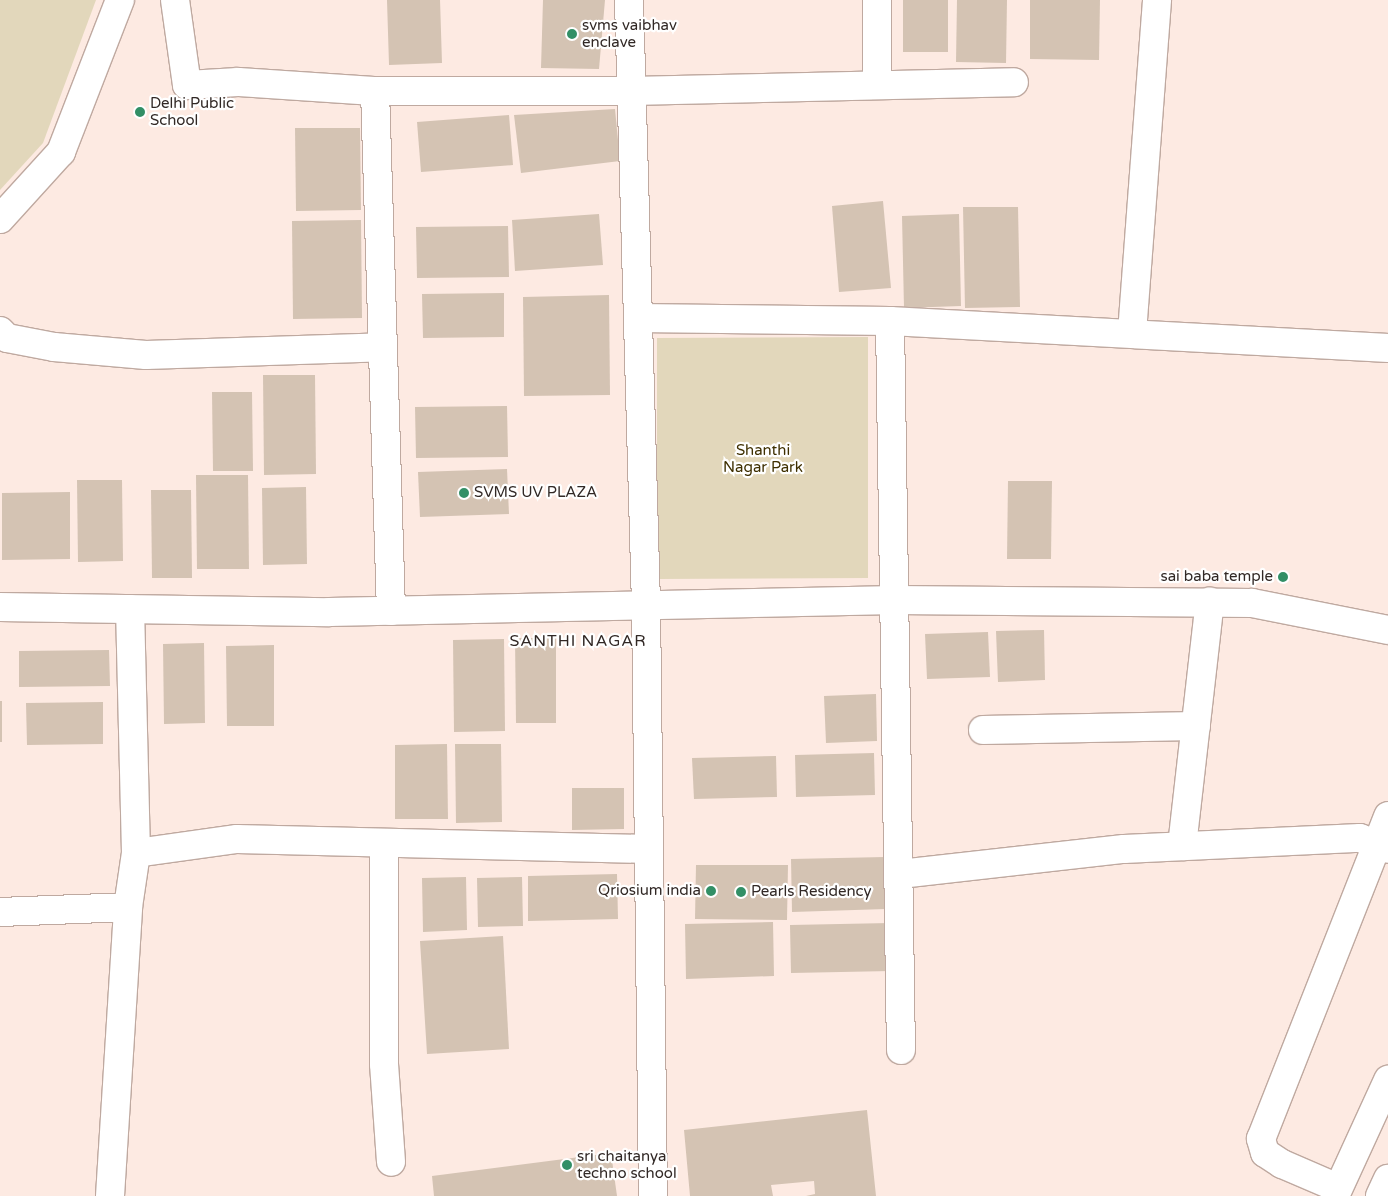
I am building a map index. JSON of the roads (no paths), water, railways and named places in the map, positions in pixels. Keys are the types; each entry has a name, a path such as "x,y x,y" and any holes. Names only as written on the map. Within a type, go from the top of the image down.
{"street":[{"path":"0,219 61,152 120,0"},
{"path":"175,0 187,85 238,82 375,91 631,91 1014,82"},
{"path":"629,0 646,605 653,1196"},
{"path":"877,0 877,85"},
{"path":"1132,333 1157,0"},
{"path":"375,91 391,611"},
{"path":"638,318 890,321 1388,348"},
{"path":"890,321 896,600 901,1050"},
{"path":"0,331 7,338 54,347 146,355 383,347"},
{"path":"0,607 391,611 896,600 1210,602 1252,603 1388,630"},
{"path":"1182,846 1210,602"},
{"path":"110,1196 128,907 136,853 130,609"},
{"path":"983,730 1196,726"},
{"path":"1388,816 1382,846 1262,1139 1265,1153 1336,1192 1388,1080"},
{"path":"900,874 1182,846 1360,838 1382,846"},
{"path":"136,853 237,839 648,849"},
{"path":"384,843 384,1064 390,1162"},
{"path":"0,912 128,907"},
{"path":"1380,1196 1388,1179"}],"place":[{"name":"svms vaibhav enclave","path":"572,34"},
{"name":"Delhi Public School","path":"140,112"},
{"name":"SVMS UV PLAZA","path":"464,493"},
{"name":"sai baba temple","path":"1283,577"},
{"name":"Qriosium india","path":"711,891"},
{"name":"Pearls Residency","path":"741,892"},
{"name":"sri chaitanya techno school","path":"567,1165"}],"district":[{"name":"SANTHI NAGAR","path":"578,641"}],"park label":[{"name":"Shanthi Nagar Park","path":"763,458"}]}
